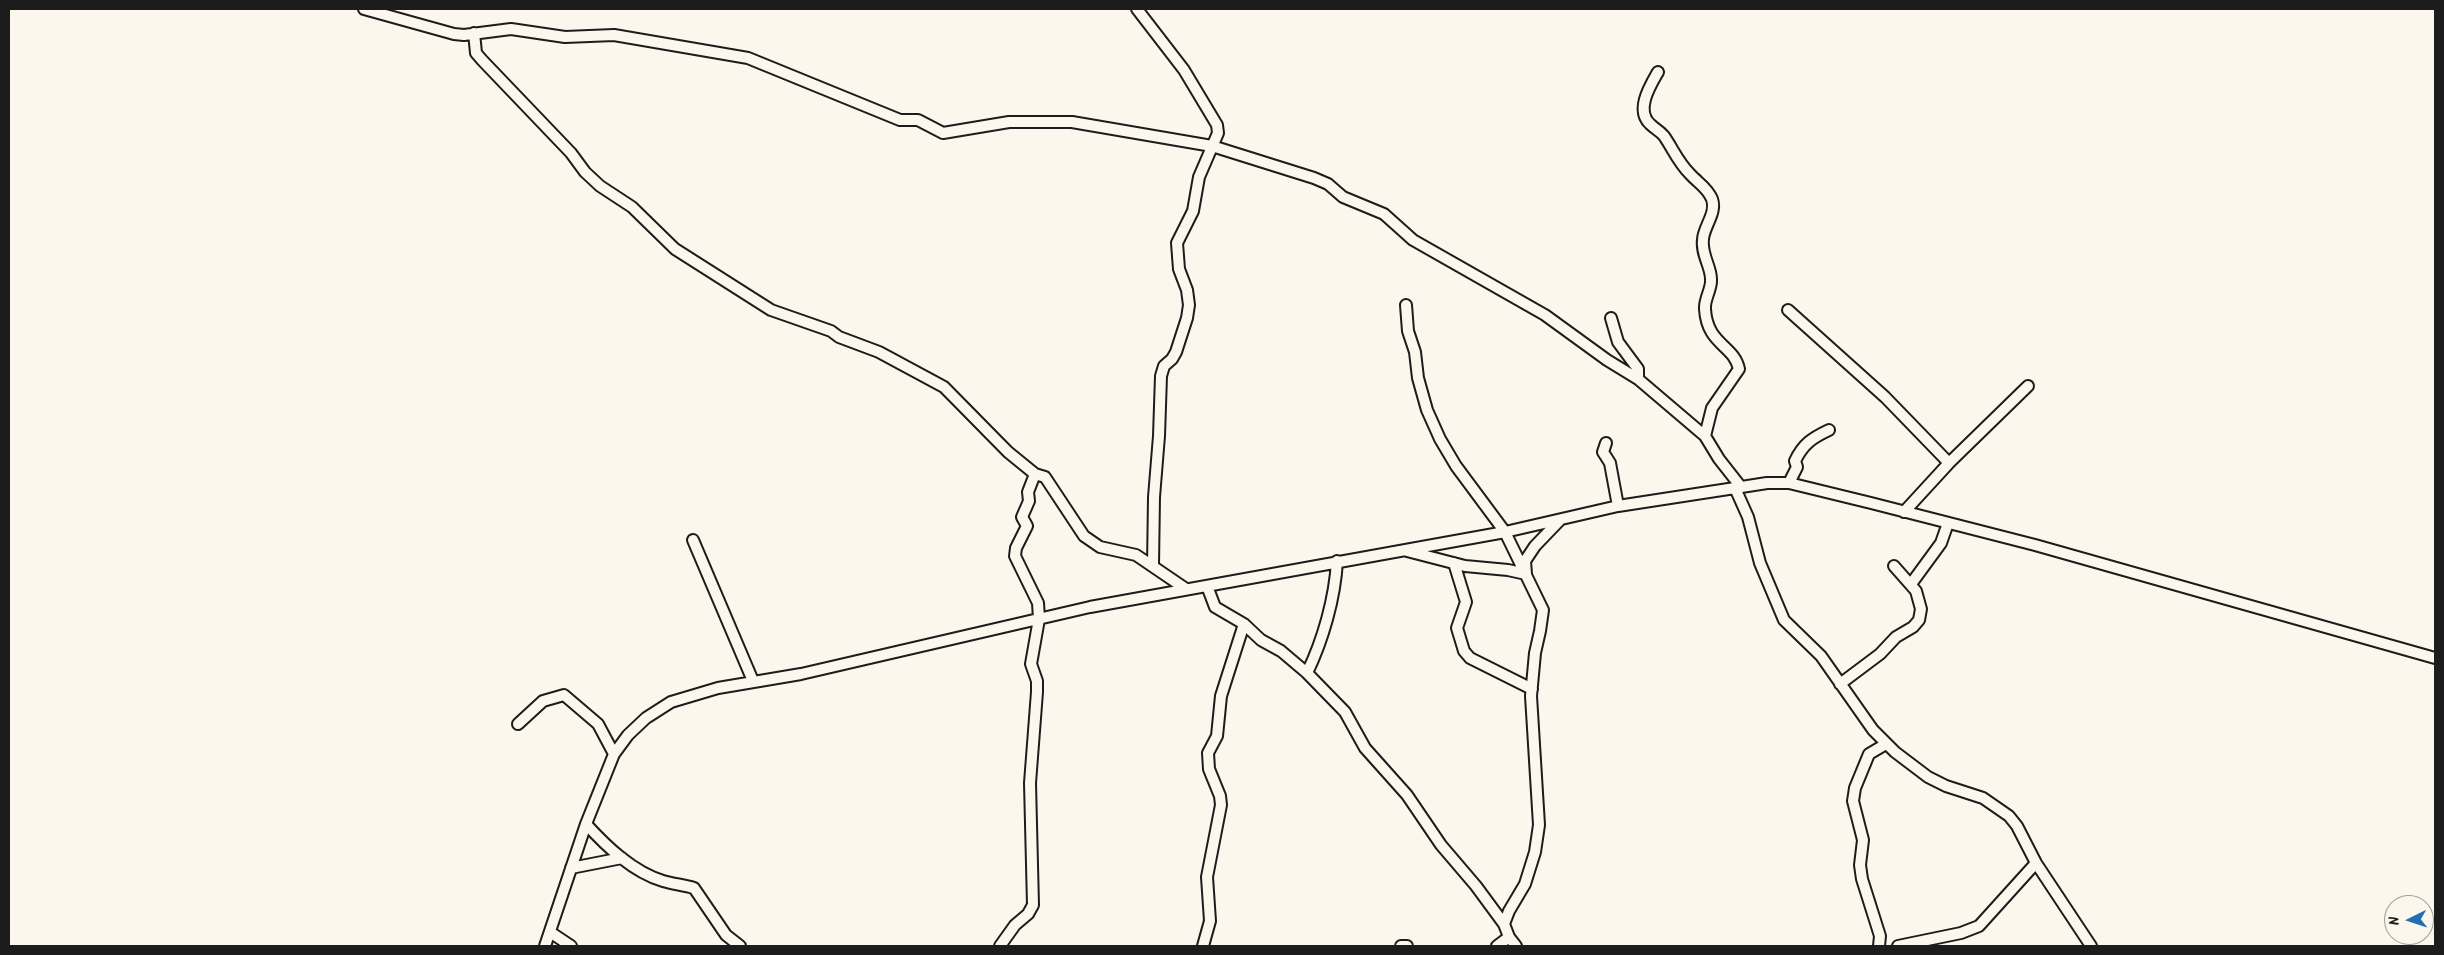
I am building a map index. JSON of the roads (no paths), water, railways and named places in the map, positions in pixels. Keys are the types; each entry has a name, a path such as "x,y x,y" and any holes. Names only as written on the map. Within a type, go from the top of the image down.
{"street":[{"path":"364,9 454,34 464,35 511,29 564,37 614,35 748,58 900,120 918,120 943,133 1009,122 1072,122 1212,146 1297,171 1328,184 1343,197 1384,214 1413,240 1545,315 1607,360 1638,379 1705,436 1738,488 1760,563 1784,620 1821,656 1873,730 1886,744 1928,776 1946,786 1983,798 2009,816 2018,826 2036,863 2091,946"},
{"path":"1137,9 1184,70 1217,125 1218,133 1199,177 1193,211 1177,244 1179,269 1188,290 1189,305 1187,318 1176,352 1164,366 1161,376 1154,497 1154,566"},
{"path":"474,33 476,53 571,154 585,172 600,186 632,207 675,249 771,310 830,331 839,337 878,352 944,387 1008,452 1035,474 1045,477 1084,536 1100,547 1129,552 1154,566 1186,590"},
{"path":"1658,72 1646,97 1644,112 1650,124 1664,136 1682,166 1705,187 1712,201 1712,210 1703,238 1703,256 1711,279 1704,307 1714,339 1732,354 1739,369 1712,408 1705,436"},
{"path":"1406,305 1408,330 1415,352 1418,378 1427,410 1456,466 1504,532 1543,610 1540,632 1534,653 1532,689 1538,825 1534,852 1525,884 1509,911 1504,924"},
{"path":"1788,310 1885,397 1949,463"},
{"path":"1611,318 1618,342 1638,369 1638,379"},
{"path":"1904,512 1949,463 2028,386"},
{"path":"1789,483 1797,467 1795,461 1801,448 1809,440 1829,430"},
{"path":"1606,442 1603,452 1610,463 1618,506"},
{"path":"1000,946 1015,925 1028,914 1033,905 1030,783 1037,681 1031,664 1039,619 1036,597 1015,556 1016,548 1027,526 1022,517 1029,501 1028,492 1035,474"},
{"path":"545,946 586,824 614,754 628,735 646,718 670,702 718,688 801,674 1039,619 1207,586 1504,532 1618,506 1768,483 1789,483 2035,545 2435,658"},
{"path":"1526,574 1525,561 1535,546 1560,519"},
{"path":"1912,584 1940,544 1948,523"},
{"path":"693,540 753,681"},
{"path":"1401,550 1454,563 1526,574"},
{"path":"1306,673 1320,642 1335,583 1337,562"},
{"path":"1454,563 1466,602 1458,625 1464,651 1470,658 1532,689"},
{"path":"1840,684 1880,654 1896,637 1913,627 1919,620 1921,609 1919,599 1912,584 1894,566"},
{"path":"1207,586 1215,607 1244,624 1261,640 1281,651 1345,712 1365,748 1407,795 1441,845 1476,886 1504,924 1509,937 1516,946"},
{"path":"1203,946 1210,921 1207,877 1220,805 1220,796 1209,769 1208,753 1217,736 1222,696 1244,624"},
{"path":"518,724 543,701 564,695 598,724 614,754"},
{"path":"1879,946 1880,936 1862,879 1860,865 1863,840 1853,801 1855,788 1870,754 1886,744"},
{"path":"586,824 622,858 642,872 663,881 694,888 726,935 740,946"},
{"path":"571,868 622,858"},
{"path":"1898,946 1961,933 1979,926 2036,863"},
{"path":"550,932 571,946"},
{"path":"1497,946 1509,937"},
{"path":"1401,946 1408,946"}]}
